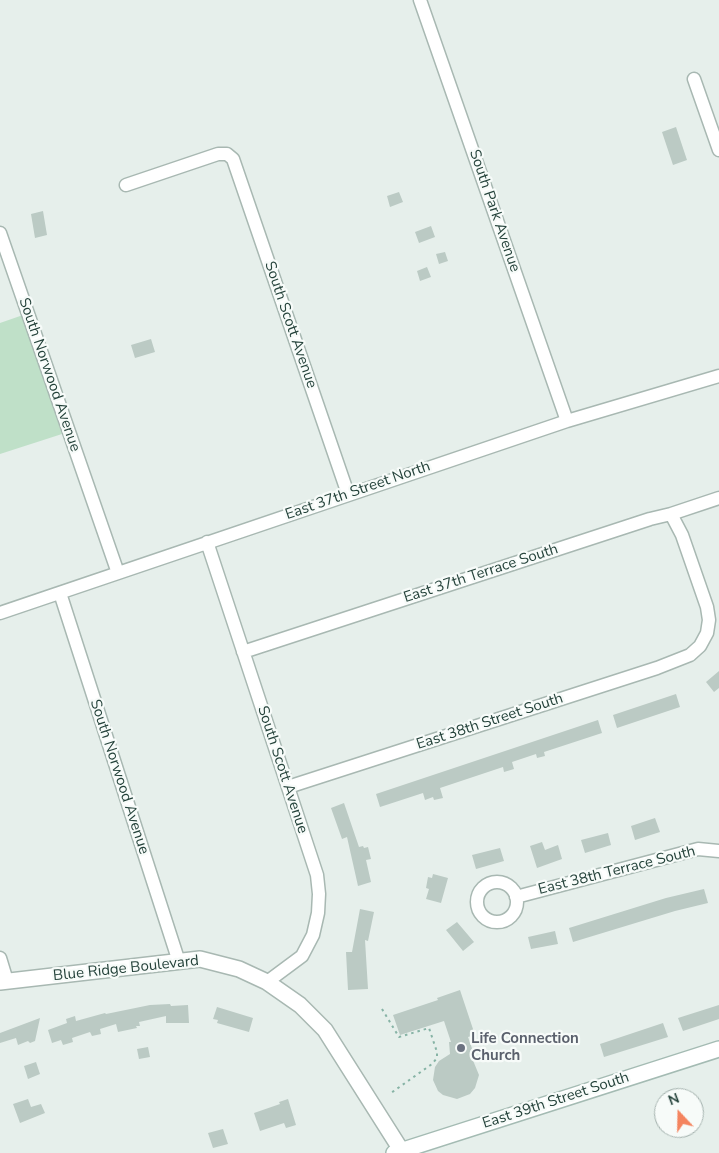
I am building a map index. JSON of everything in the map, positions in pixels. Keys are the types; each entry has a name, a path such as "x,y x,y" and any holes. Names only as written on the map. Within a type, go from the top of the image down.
{"street":[{"name":"South Park Avenue","path":"420,0 567,422"},
{"path":"694,79 719,150"},
{"name":"South Scott Avenue","path":"126,185 218,154 227,154 233,159 348,494"},
{"name":"South Norwood Avenue","path":"0,233 118,573"},
{"name":"East 37th Street North","path":"0,613 348,494 567,422 718,379"},
{"name":"East 37th Terrace South","path":"244,652 719,498"},
{"name":"East 38th Street South","path":"288,787 657,668 690,655 700,646 707,634 710,620 682,535 671,514"},
{"name":"South Scott Avenue","path":"207,542 317,875 318,912 312,935 302,956 267,982"},
{"name":"South Norwood Avenue","path":"60,593 179,962"},
{"name":"East 38th Terrace South","path":"516,897 698,849 719,851"},
{"path":"0,958 4,981"},
{"name":"Blue Ridge Boulevard","path":"4,981 200,960 239,969 267,982 300,1005 325,1030 399,1152"},
{"name":"East 39th Street South","path":"399,1152 719,1049"}],"path":[{"path":"382,1009 399,1037 429,1028 437,1052 437,1058 432,1064 391,1093"}],"green space":[{"path":"23,315 62,434 0,454 0,323"}],"building":[{"path":"676,127 687,160 673,165 662,132"},
{"path":"399,192 403,202 390,207 387,196"},
{"path":"43,211 47,235 35,238 31,214"},
{"path":"431,226 435,237 419,243 415,232"},
{"path":"445,252 448,261 439,264 436,254"},
{"path":"427,267 431,277 420,281 417,271"},
{"path":"151,339 155,352 135,358 131,345"},
{"path":"719,671 719,688 714,692 706,682"},
{"path":"676,694 680,707 617,728 613,715"},
{"path":"598,720 602,733 544,752 545,756 537,758 536,754 512,762 514,769 504,772 503,767 440,788 443,798 434,800 433,797 425,800 423,793 380,807 376,794"},
{"path":"344,803 359,847 368,847 371,859 366,860 371,882 358,886 347,837 342,839 331,808"},
{"path":"655,818 660,832 635,840 631,826"},
{"path":"608,833 611,845 585,853 581,840"},
{"path":"542,842 545,850 558,845 562,859 537,868 530,846"},
{"path":"500,848 504,861 476,869 472,855"},
{"path":"433,874 448,878 441,903 426,899 429,889 426,888 428,877 432,878"},
{"path":"704,889 708,903 573,942 569,928 666,898"},
{"path":"360,909 374,912 368,941 365,940 368,989 348,990 346,952 352,952"},
{"path":"457,922 474,942 463,951 446,930"},
{"path":"555,931 558,944 531,949 528,937"},
{"name":"Life Connection Church","path":"460,990 475,1035 468,1037 475,1057 472,1058 479,1075 475,1088 470,1094 457,1099 443,1095 438,1091 433,1080 435,1067 439,1061 450,1054 449,1042 451,1042 444,1021 400,1035 393,1015 438,1000 437,998"},
{"path":"170,1004 171,1006 188,1005 189,1023 166,1023 166,1016 139,1022 140,1026 136,1026 137,1028 118,1032 116,1024 100,1029 101,1034 92,1036 90,1032 72,1038 73,1042 63,1045 61,1040 52,1043 48,1030 67,1023 66,1019 75,1016 76,1021 105,1013 150,1005"},
{"path":"719,1005 719,1019 683,1031 678,1018"},
{"path":"217,1007 253,1018 249,1032 217,1023 218,1020 213,1019"},
{"path":"40,1018 35,1041 30,1043 28,1041 18,1045 16,1038 0,1043 0,1033"},
{"path":"663,1023 668,1037 604,1057 600,1044"},
{"path":"148,1047 150,1057 139,1059 137,1049"},
{"path":"36,1062 40,1074 28,1079 24,1066"},
{"path":"28,1099 31,1107 41,1104 45,1113 20,1123 13,1104"},
{"path":"288,1099 296,1125 286,1128 284,1123 260,1131 254,1113 280,1104 279,1102"},
{"path":"223,1129 228,1144 213,1148 208,1133"}],"place":[{"name":"Life Connection Church","path":"461,1048"}]}
